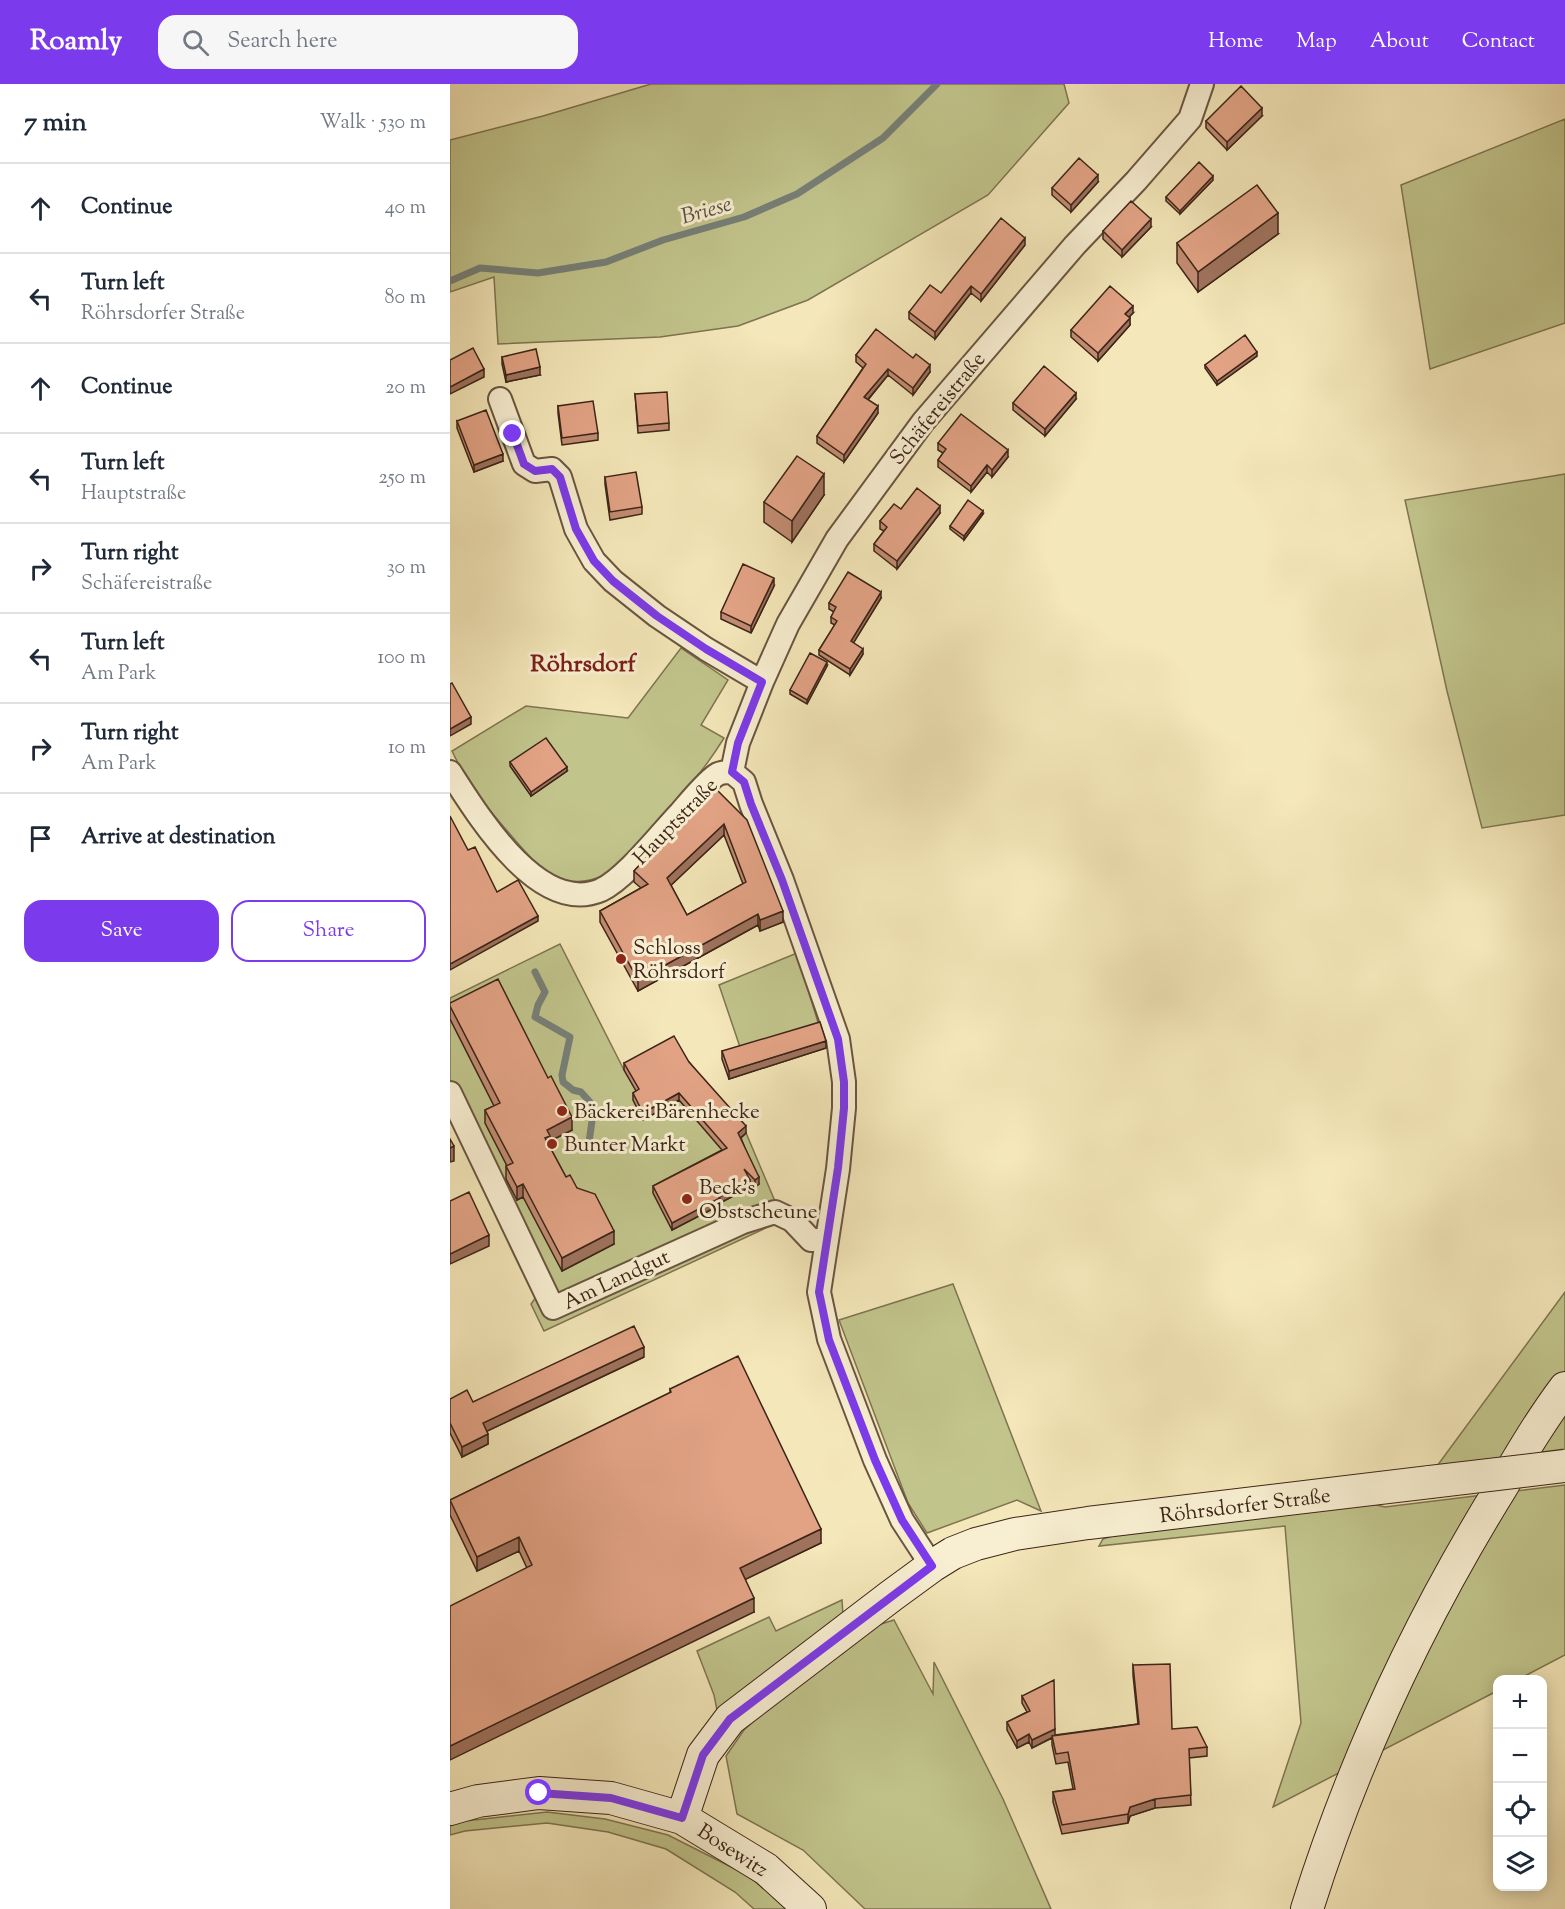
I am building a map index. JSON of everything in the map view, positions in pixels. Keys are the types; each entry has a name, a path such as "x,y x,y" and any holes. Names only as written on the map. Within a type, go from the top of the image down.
{"street":[{"name":"Schäfereistraße","path":"732,772 738,743 788,624 837,539 916,430 1075,245 1136,181 1190,119 1202,84"},
{"path":"500,399 524,464 535,471 552,469 560,477 576,529 600,568 657,616 706,649 762,682"},
{"name":"Hauptstraße","path":"450,772 490,831 524,869 563,892 579,895 602,890 627,871 718,774 732,772 744,782 782,880 838,1039 844,1082 844,1108 838,1168 819,1292 829,1340 875,1460 899,1514 932,1566"},
{"name":"Am Landgut","path":"450,1093 553,1308 727,1229 775,1212 792,1220 811,1239 827,1240"},
{"path":"1307,1909 1325,1852 1367,1747 1420,1632 1469,1539 1546,1413 1565,1388"},
{"name":"Röhrsdorfer Straße","path":"682,1818 703,1755 730,1719 868,1613 953,1553 976,1544 1015,1534 1088,1523 1565,1466"},
{"name":"Bosewitz","path":"450,1809 478,1802 539,1793 611,1798 682,1818 766,1869 810,1909"}],"green space":[{"path":"651,84 1064,84 1069,103 988,195 808,300 738,326 660,337 498,344 494,277 450,292 450,140 543,116"},
{"path":"1565,119 1565,323 1430,369 1401,185"},
{"path":"1565,474 1565,815 1482,828 1447,691 1405,500"},
{"path":"681,648 728,680 701,725 724,738 684,793 626,857 604,875 584,881 569,881 548,873 534,861 492,814 452,751 526,706 628,718"},
{"path":"560,944 624,1070 714,1098 746,1133 783,1220 544,1331 531,1304 536,1297 450,1117 450,998"},
{"path":"797,953 820,1029 742,1053 719,985"},
{"path":"953,1284 1041,1511 1017,1500 927,1533 908,1503 839,1320"},
{"path":"1565,1292 1565,1449 1437,1466"},
{"path":"1565,1485 1565,1655 1527,1675 1493,1675 1493,1693 1273,1807 1301,1723 1285,1526 1099,1546 1103,1539 1128,1531 1368,1503 1385,1507"},
{"path":"842,1600 843,1615 719,1720 714,1695 697,1651 769,1617 776,1631"},
{"path":"894,1620 933,1694 934,1662 1003,1799 1051,1909 865,1909 803,1850 737,1814 726,1756 744,1730 780,1697 878,1625"},
{"path":"547,1812 605,1819 668,1835 747,1875 789,1909 754,1909 735,1892 666,1849 608,1832 547,1823 465,1831 450,1835 450,1826 465,1821"}],"building":[{"path":"1241,86 1262,108 1227,142 1206,121"},
{"path":"1079,158 1098,175 1071,205 1052,188"},
{"path":"1199,162 1213,176 1180,211 1166,197"},
{"path":"1257,185 1278,213 1198,272 1177,243"},
{"path":"1131,201 1151,219 1122,250 1103,231"},
{"path":"1001,218 1025,238 981,294 971,286 935,332 909,312 930,285 941,293"},
{"path":"1110,286 1133,306 1125,314 1130,318 1098,353 1071,330"},
{"path":"876,329 913,358 916,354 930,365 913,388 888,369 864,397 878,406 844,455 817,436 866,364 856,355"},
{"path":"1245,335 1257,352 1217,381 1205,365"},
{"path":"473,348 484,369 450,387 450,360"},
{"path":"536,349 540,367 506,375 502,357"},
{"path":"1044,366 1076,393 1045,429 1013,403"},
{"path":"667,392 669,423 638,426 635,394"},
{"path":"593,401 598,433 562,438 558,406"},
{"path":"486,410 503,454 474,465 457,421"},
{"path":"961,414 1008,450 992,470 987,465 971,486 938,460 946,449 938,443"},
{"path":"797,456 824,474 792,521 764,502"},
{"path":"636,472 642,507 610,512 605,477"},
{"path":"917,488 940,506 897,561 874,544 887,527 880,521 894,504 901,509"},
{"path":"968,500 983,511 964,536 950,526"},
{"path":"743,564 774,578 751,626 721,612"},
{"path":"848,572 881,592 851,641 863,649 850,669 819,650 837,621 831,617 836,607 829,603"},
{"path":"810,653 827,662 807,700 790,690"},
{"path":"452,683 471,717 450,729 450,684"},
{"path":"546,738 567,767 531,792 510,762"},
{"path":"713,786 747,820 783,911 760,920 758,914 638,980 600,911 648,884 634,871 695,805 712,790","holes":["724,824 746,882 687,915 667,878"]},
{"path":"450,816 468,850 475,847 497,892 518,880 538,916 450,964"},
{"path":"498,979 548,1078 551,1076 572,1117 547,1130 550,1136 545,1138 566,1177 570,1175 577,1188 595,1194 614,1231 562,1258 523,1184 517,1187 506,1166 513,1163 485,1110 500,1103 450,1006 450,1003"},
{"path":"820,1022 826,1041 729,1071 722,1051"},
{"path":"674,1036 689,1062 746,1126 738,1133 759,1177 755,1180 744,1169 750,1180 672,1223 653,1186 727,1148 679,1093 643,1113 633,1093 639,1089 624,1063"},
{"path":"469,1192 489,1235 450,1254 450,1201"},
{"path":"634,1326 644,1347 483,1423 488,1434 462,1447 450,1423 450,1399 467,1390 473,1402"},
{"path":"738,1356 821,1529 740,1568 754,1598 450,1746 450,1606 532,1565 519,1537 477,1557 450,1500 671,1392 670,1389"},
{"path":"1170,1664 1172,1729 1197,1727 1207,1747 1189,1749 1191,1795 1155,1799 1130,1807 1128,1814 1062,1825 1053,1792 1075,1789 1068,1752 1056,1754 1052,1736 1139,1724 1133,1665"},
{"path":"1054,1680 1055,1729 1032,1740 1029,1734 1017,1741 1007,1722 1030,1711 1022,1696"}],"waterway":[{"name":"Briese","path":"450,281 480,268 538,273 606,262 663,240 744,217 797,194 883,138 937,84"},
{"path":"535,972 545,992 535,1017 570,1037 562,1075 563,1082 573,1090 581,1092 590,1102 593,1114 588,1149"}],"place":[{"name":"Schloss Röhrsdorf","path":"621,959"},
{"name":"Bäckerei Bärenhecke","path":"562,1111"},
{"name":"Bunter Markt","path":"552,1144"},
{"name":"Beck's Obstscheune","path":"687,1199"}],"district":[{"name":"Röhrsdorf","path":"583,663"}],"route":[{"path":"513,434 524,464 535,471 552,469 560,477 576,529 594,561 613,581 657,616 706,649 762,682 745,721 732,772 744,782 782,880 838,1039 844,1082 844,1108 838,1168 819,1292 821,1309 829,1340 875,1460 902,1520 932,1566 730,1719 703,1755 682,1818 611,1798 539,1793"}]}
